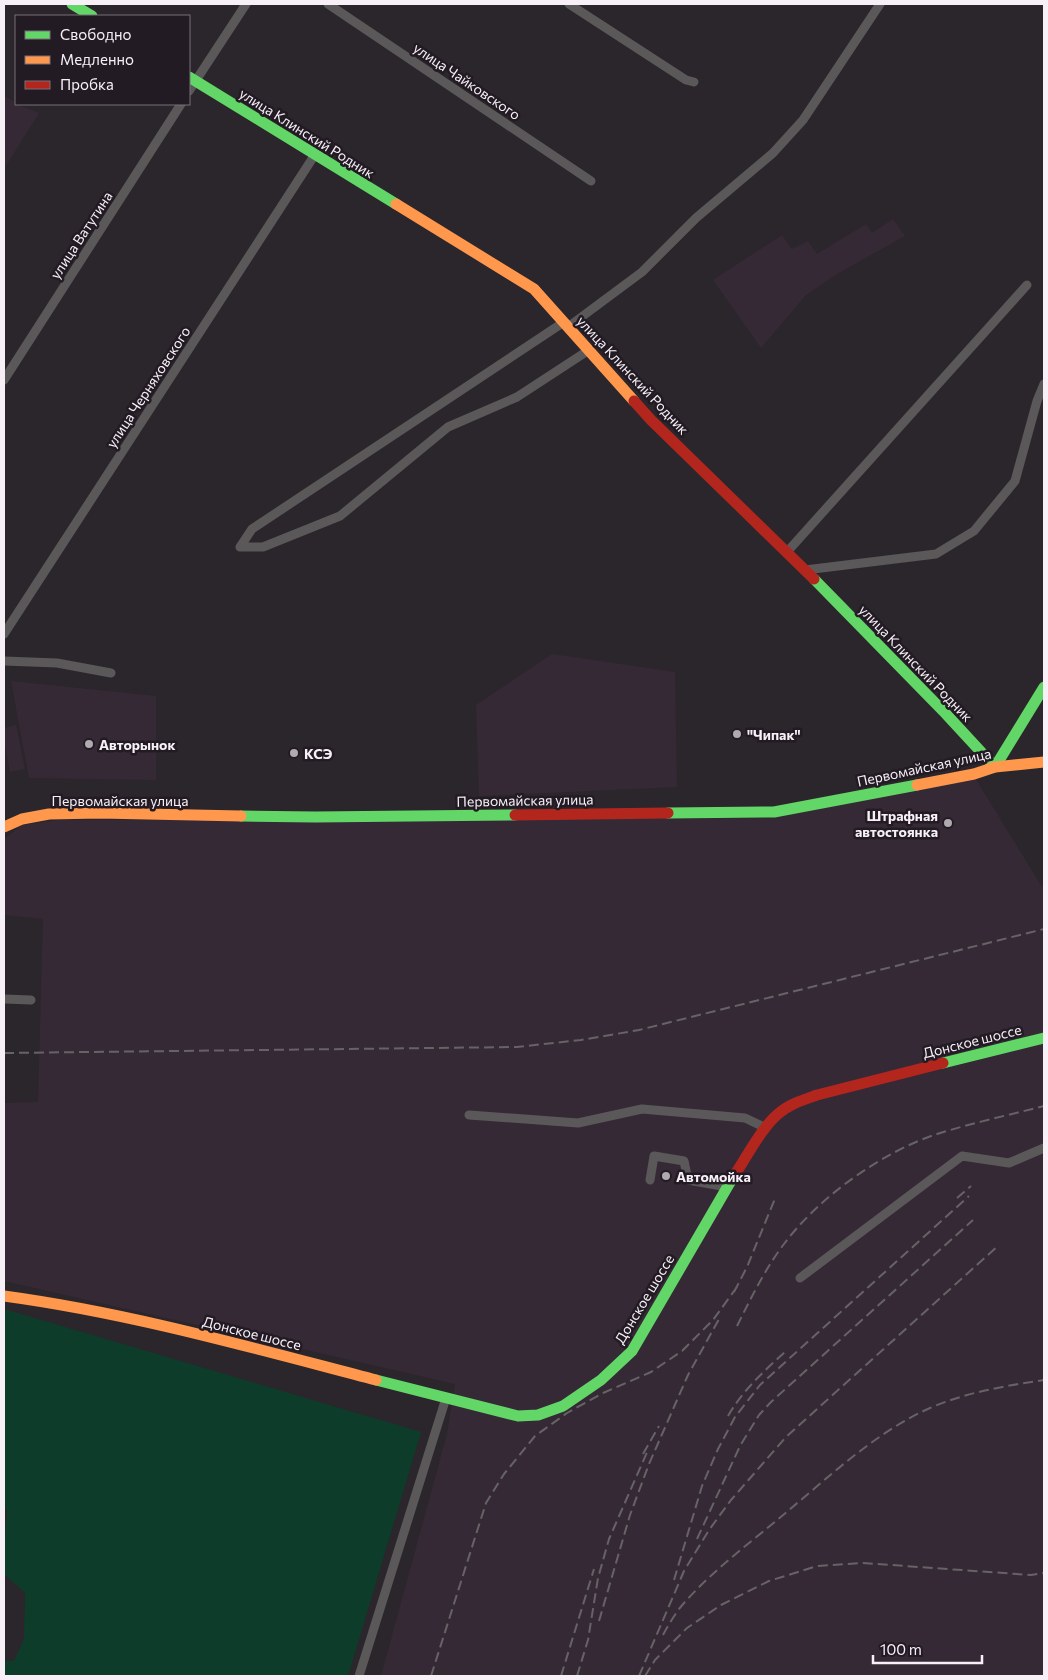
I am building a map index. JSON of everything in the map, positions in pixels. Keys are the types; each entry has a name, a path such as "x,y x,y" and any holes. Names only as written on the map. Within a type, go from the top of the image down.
{"main road":[{"path":"72,4 90,15"},
{"name":"улица Клинский Родник","path":"191,83 534,289 651,420 805,570 946,714 994,768"},
{"path":"994,768 1044,687"},
{"name":"Первомайская улица","path":"4,827 22,819 49,814 315,817 774,812 974,774 994,768 1044,762"},
{"name":"Донское шоссе","path":"4,1296 56,1303 146,1321 518,1416 539,1415 558,1409 584,1392 614,1370 632,1351 727,1187 766,1128 778,1114 796,1102 817,1095 1044,1038"}],"street":[{"path":"191,83 246,4"},
{"name":"улица Чайковского","path":"328,4 591,181"},
{"path":"569,4 686,80 694,82"},
{"path":"589,350 517,397 448,428 340,516 263,547 240,547 252,529 566,324 642,272 696,218 774,153 803,120 880,4"},
{"name":"улица Ватутина","path":"4,380 180,105"},
{"name":"улица Черняховского","path":"4,634 314,156"},
{"path":"786,552 1027,285"},
{"path":"805,570 936,554 974,531 1015,481 1037,401 1044,384"},
{"path":"4,661 57,663 110,673"},
{"path":"4,999 31,1000"},
{"path":"469,1115 578,1123 642,1109 745,1118 766,1128"},
{"path":"800,1278 962,1156 1009,1163 1044,1148"},
{"path":"650,1180 654,1156 684,1161 688,1180 727,1187"},
{"path":"358,1676 446,1398"}],"shaded area":[{"path":"4,96 15,102 15,105 39,113 4,169"},
{"path":"893,219 905,236 837,274 806,295 761,348 713,280 782,235 792,249 808,241 817,254 866,224 872,233"},
{"path":"552,654 675,672 677,787 479,796 476,705"},
{"name":"Авторынок","path":"11,681 156,696 156,780 29,778"},
{"path":"16,725 25,769 10,772 4,740 4,728"},
{"path":"975,778 1044,890 1044,1676 381,1676 447,1434 455,1384 4,1281 4,1103 38,1102 43,919 4,915 4,839 22,825 59,820 771,818"}],"green space":[{"path":"4,1309 421,1432 348,1676 4,1676 4,1661 14,1661 24,1639 25,1593 4,1574 7,1510 4,1509"}],"railway":[{"path":"4,1053 517,1047 581,1040 639,1030 1044,929"},
{"path":"737,1326 764,1274 784,1244 815,1210 853,1178 895,1152 937,1134 1044,1106"},
{"path":"957,1198 971,1186"},
{"path":"734,1292 747,1267 776,1196"},
{"path":"674,1580 702,1486 718,1449 735,1417 760,1385 969,1196"},
{"path":"697,1539 740,1446 759,1415 771,1402 973,1220"},
{"path":"639,1676 684,1571 709,1530 731,1500 786,1437 999,1245"},
{"path":"431,1676 486,1503 504,1474 535,1436 567,1413 603,1393 651,1372 682,1351 713,1320 737,1287"},
{"path":"599,1621 630,1515 649,1464 688,1375 719,1319"},
{"path":"728,1416 747,1389 786,1351"},
{"path":"663,1635 684,1603 722,1566 874,1441 911,1418 944,1402 1001,1387 1044,1380"},
{"path":"643,1454 659,1426"},
{"path":"577,1676 588,1640 598,1578 609,1539 648,1450"},
{"path":"645,1676 655,1660 687,1628 721,1605 769,1581 817,1566 863,1563 1031,1575 1044,1573"},
{"path":"561,1676 594,1569"}],"traffic: fast":[{"path":"72,4 90,15"},
{"path":"190,78 396,204"},
{"path":"814,579 995,767"},
{"path":"995,767 1044,687"},
{"path":"668,813 774,812 917,785"},
{"path":"241,816 515,815"},
{"path":"943,1063 1044,1038"},
{"path":"376,1380 518,1416 538,1415 563,1406 601,1380 632,1351 732,1179"}],"traffic: slow":[{"path":"396,204 534,289 634,401"},
{"path":"917,785 974,774 995,767 1044,762"},
{"path":"4,827 22,819 49,814 100,813 241,816"},
{"path":"4,1296 51,1303 145,1322 376,1380"}],"traffic: jam":[{"path":"634,401 651,420 814,579"},
{"path":"515,815 668,813"},
{"path":"732,1179 765,1127 778,1114 791,1105 817,1095 943,1063"}],"place":[{"name":"\"Чипак\"","path":"737,734"},
{"name":"Авторынок","path":"89,744"},
{"name":"КСЭ","path":"294,753"},
{"name":"Штрафная автостоянка","path":"948,823"},
{"name":"Автомойка","path":"666,1176"}]}
